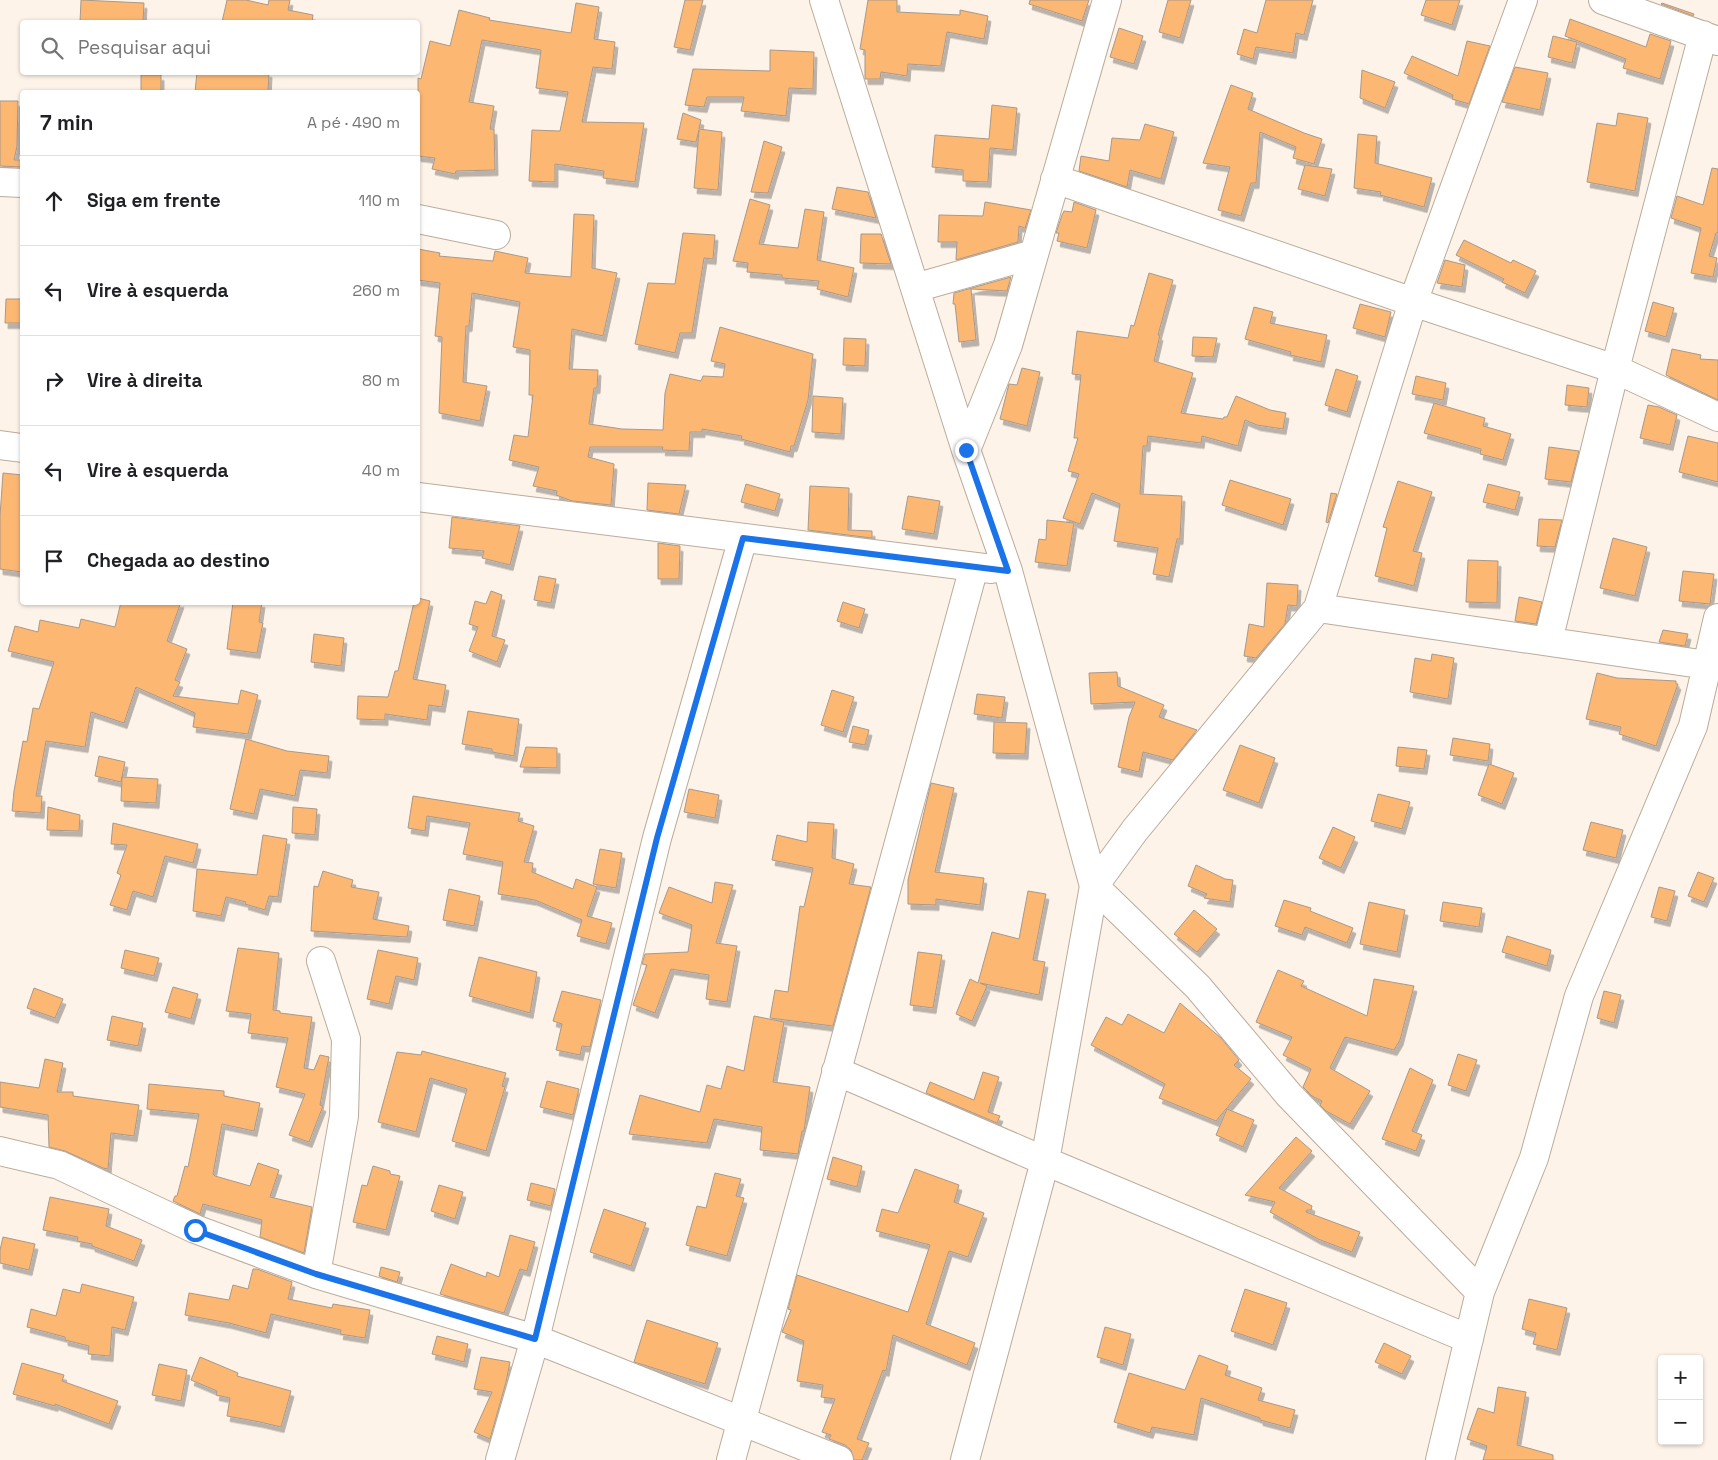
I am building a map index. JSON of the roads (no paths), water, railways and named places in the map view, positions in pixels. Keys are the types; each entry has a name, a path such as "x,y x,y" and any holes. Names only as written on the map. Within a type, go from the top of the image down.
{"street":[{"path":"824,0 966,450 1008,571 1094,886 1045,1161 965,1460"},
{"path":"966,450 1008,345 1107,0"},
{"path":"1094,886 1135,830 1318,608 1413,302 1523,0"},
{"path":"1548,640 1615,369 1711,38 1603,0"},
{"path":"1055,179 1615,369 1718,417"},
{"path":"0,182 20,183"},
{"path":"420,219 496,235"},
{"path":"915,288 1034,254"},
{"path":"0,445 20,448"},
{"path":"420,497 1008,571"},
{"path":"500,1460 535,1339 657,838 743,538"},
{"path":"731,1460 974,567"},
{"path":"1318,608 1707,664"},
{"path":"1440,1460 1480,1292 1534,1158 1579,996 1693,726 1718,618"},
{"path":"1094,886 1198,987 1289,1096 1480,1292"},
{"path":"316,1274 344,1116 346,1039 321,961"},
{"path":"836,1071 1469,1339"},
{"path":"0,1151 59,1165 195,1230 316,1274 535,1339 838,1460"}]}
